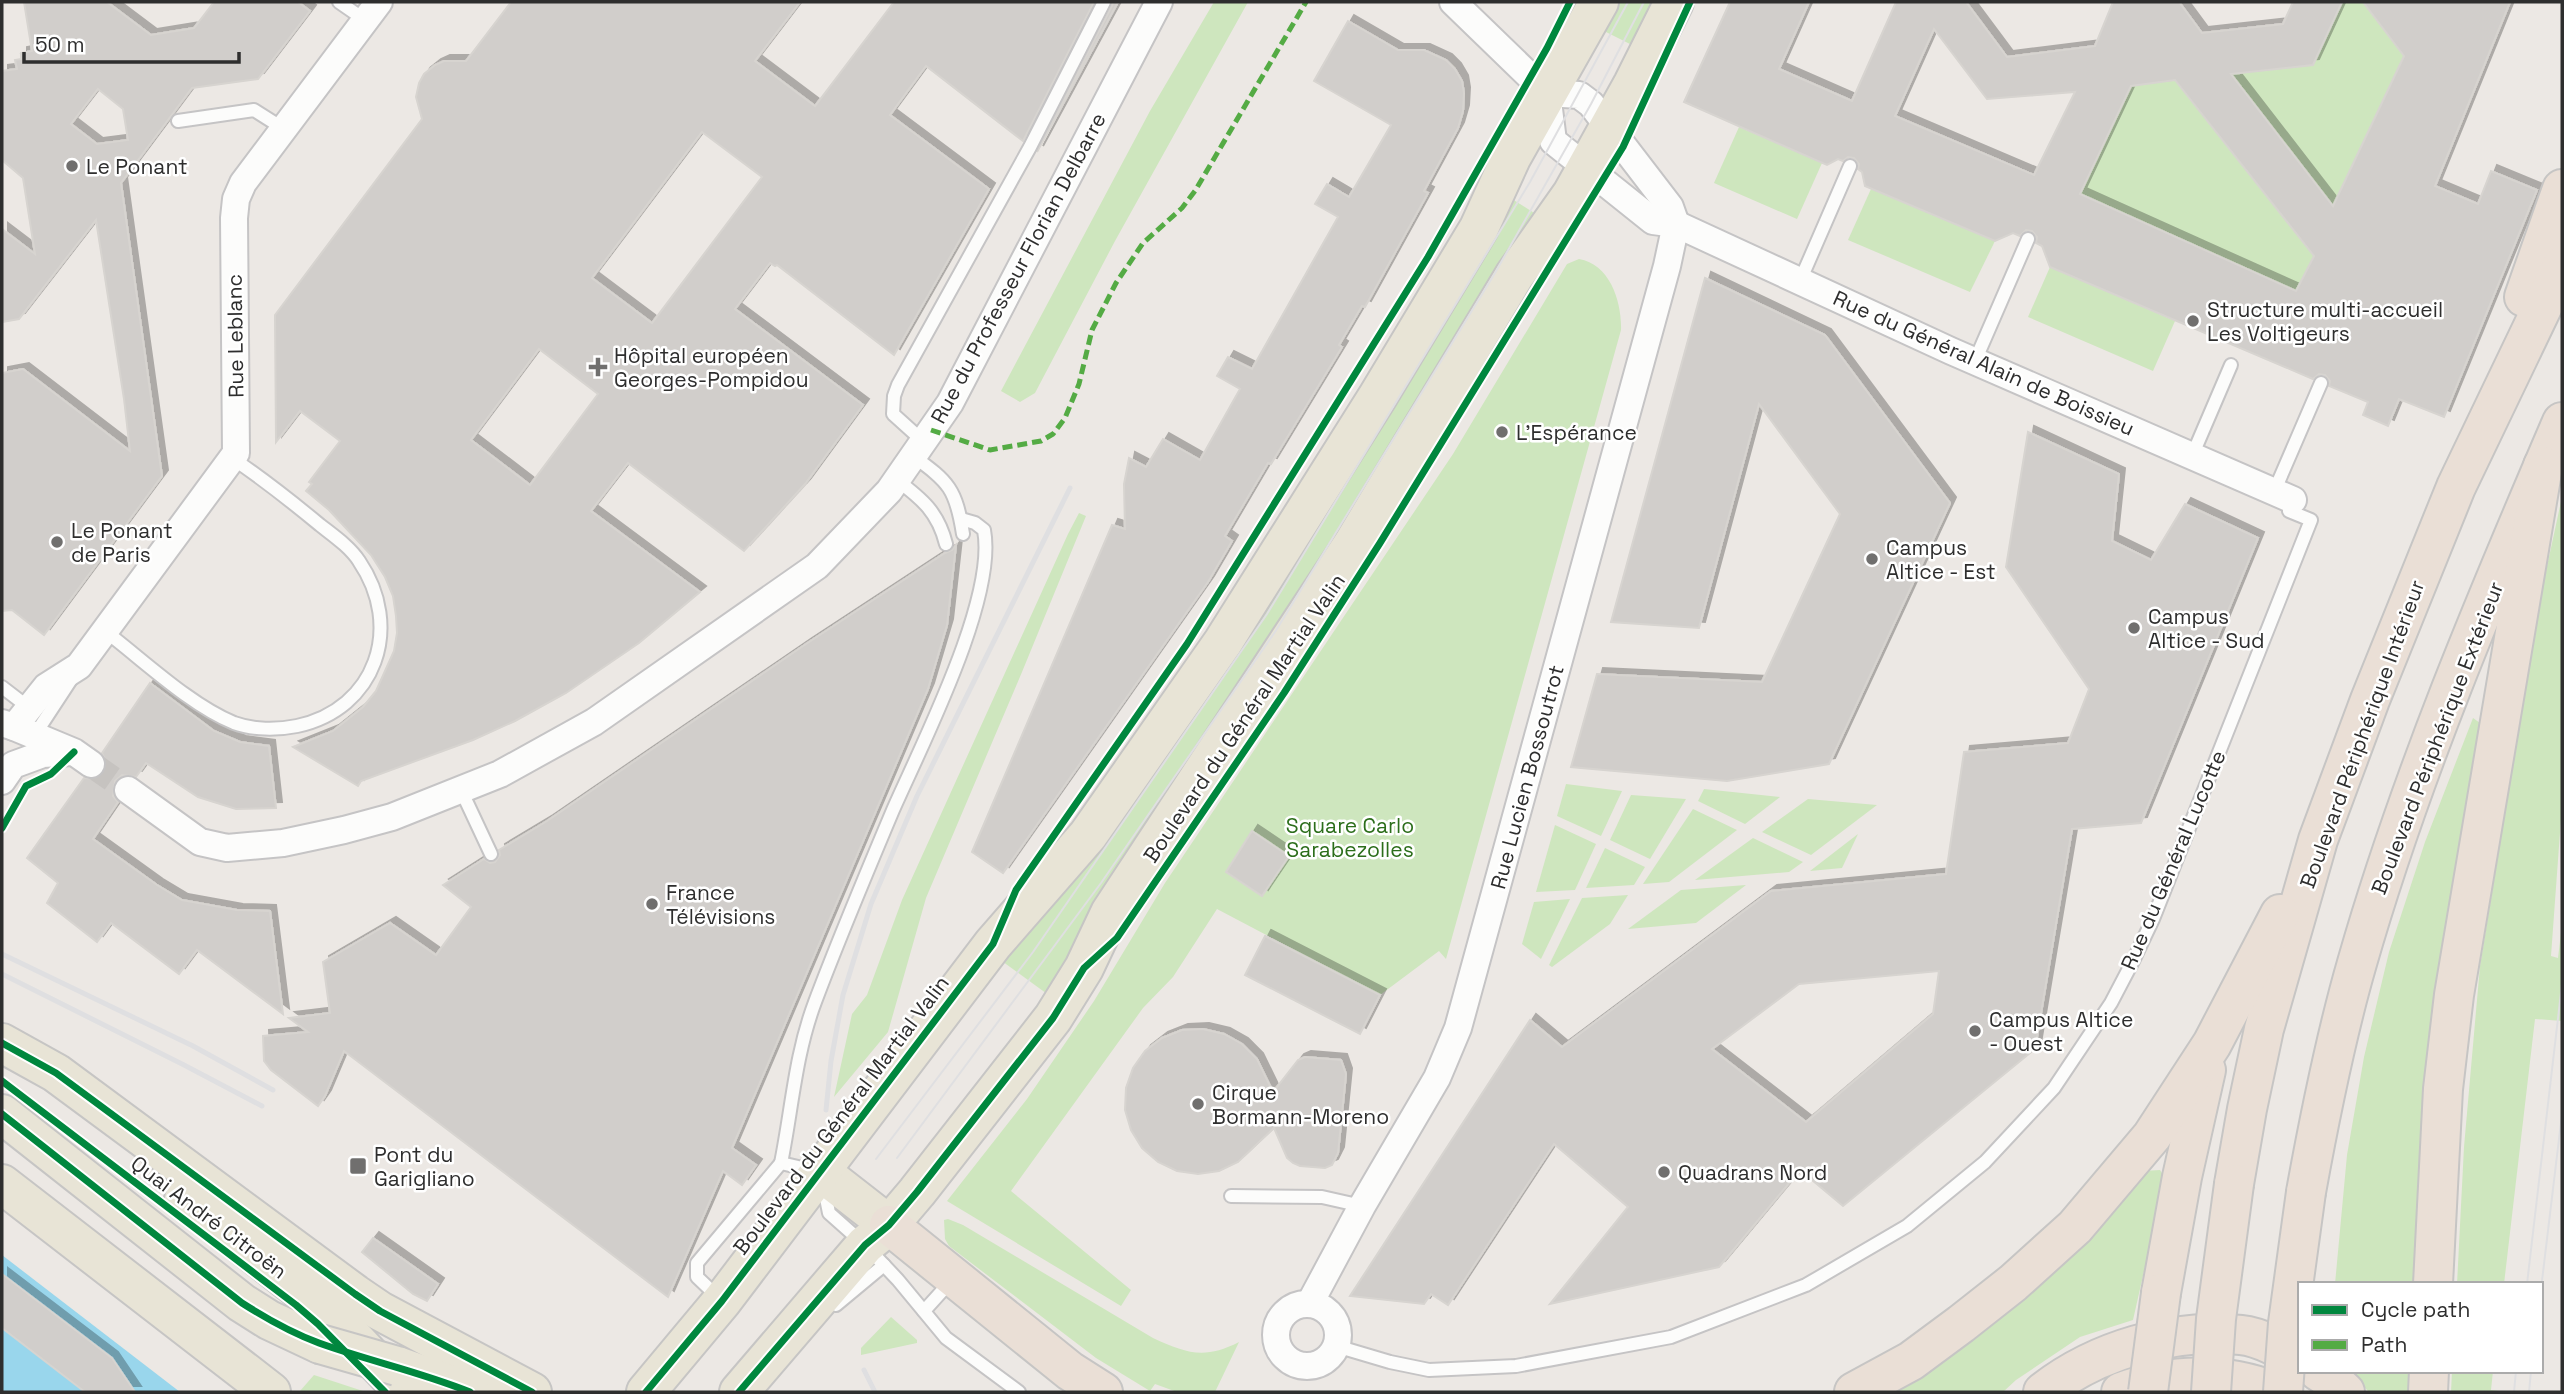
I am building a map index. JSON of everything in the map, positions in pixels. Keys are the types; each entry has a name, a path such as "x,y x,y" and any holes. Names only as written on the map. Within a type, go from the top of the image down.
{"highway":[{"path":"2456,487 2562,189"},
{"name":"Boulevard Périphérique Intérieur","path":"2211,1392 2216,1319 2247,1109 2264,1029 2318,840 2370,700 2456,487 2562,265"},
{"name":"Boulevard Périphérique Extérieur","path":"2283,1392 2288,1322 2306,1192 2337,1038 2380,886 2412,791 2451,690 2562,422"},
{"path":"2433,1282 2443,1088 2454,995 2543,466"},
{"path":"1854,1392 1911,1361 2013,1283 2075,1227 2152,1136 2212,1044 2318,840"},
{"path":"2148,1392 2161,1293 2182,1177 2212,1044"},
{"path":"879,1245 955,1277 1070,1371 1103,1392"},
{"path":"2043,1392 2064,1376 2109,1354 2160,1339 2242,1335 2298,1359"},
{"path":"2321,1373 2344,1392"},
{"path":"2428,1392 2429,1373"},
{"path":"2121,1392 2163,1379 2200,1376 2238,1380 2275,1392"}],"main road":[{"name":"Boulevard du Général Martial Valin","path":"646,1392 722,1301 993,944 1088,835 1223,642 1378,396 1479,228 1511,158 1599,2"},
{"name":"Boulevard du Général Martial Valin","path":"747,1382 879,1245 1053,1018 1084,968 1110,913 1353,544 1514,275 1566,203 1594,174 1616,138 1674,2"},
{"path":"2,1043 66,1080 380,1311 532,1392"},
{"name":"Quai André Citroën","path":"2,1054 331,1314 400,1379"},
{"path":"2,1114 242,1303 281,1326 400,1379 470,1392"},
{"path":"821,1172 879,1245"},
{"path":"2,1184 271,1392"}],"street":[{"name":"Rue du Professeur Florian Delbarre","path":"128,790 200,842 227,848 283,843 344,831 392,817 500,774 594,722 817,566 889,492 950,403 1159,2"},
{"path":"1453,2 1547,93 1553,141 1594,174"},
{"name":"Rue Leblanc","path":"19,723 46,687 79,666 236,453 236,199 243,183 372,11"},
{"path":"1547,93 1579,95 1591,104 1670,206 1676,224"},
{"name":"Rue du Général Alain de Boissieu","path":"1594,174 1653,221 1676,224 1975,361 2192,456 2286,501"},
{"name":"Rue Lucien Bossoutrot","path":"1310,1303 1362,1206 1437,1078 1458,1028 1667,266 1676,224"},
{"path":"7,773 43,754 82,758 19,723"},
{"path":"1310,1303 1329,1311 1335,1319 1339,1339 1336,1346 1328,1359 1318,1365 1306,1367 1295,1364 1279,1349 1277,1327 1281,1317 1299,1304 1310,1303"}],"lane":[{"path":"338,2 372,11"},
{"path":"963,534 957,502 942,477 893,414 894,396 1000,197 1030,147 1104,2"},
{"path":"178,121 254,110 284,129"},
{"path":"1800,281 1850,166"},
{"path":"1975,361 2028,239"},
{"path":"2192,456 2231,365"},
{"path":"2286,501 2321,383"},
{"path":"105,631 200,705 236,724 280,729 321,720 346,703 369,679 378,651 382,621 377,598 359,559 265,480 232,458"},
{"path":"897,480 920,498 934,514 942,526 946,544"},
{"name":"Rue du Général Lucotte","path":"1336,1346 1429,1370 1516,1366 1671,1337 1806,1285 1907,1226 1985,1162 2054,1088 2084,1046 2111,1003 2153,919 2311,520 2286,501"},
{"path":"722,1301 697,1278 697,1264 781,1163 800,1046 814,1003 953,672 975,609 986,553 984,530 975,523 961,519"},
{"path":"2,687 19,723"},
{"name":"Rue Leblanc","path":"7,773 19,723"},
{"path":"461,790 491,854"},
{"path":"781,1163 821,1172"},
{"path":"1231,1196 1322,1197 1362,1206"},
{"path":"879,1245 946,1338 1019,1392"},
{"path":"924,1311 955,1277"}],"green space":[{"path":"1214,2 1248,2 1115,241 1035,393 1020,402 1001,391 1150,111"},
{"path":"1619,2 1658,2 1634,46 1604,31"},
{"path":"2342,2 2363,2 2404,56 2333,206 2231,74 2313,65"},
{"path":"2175,80 2314,256 2296,291 2080,194 2131,86"},
{"path":"1739,127 1822,163 1797,219 1714,183"},
{"path":"1871,189 1995,241 1970,292 1848,240"},
{"path":"1512,199 1539,216 1054,999 999,959"},
{"name":"Square Carlo Sarabezolles","path":"1579,259 1599,268 1612,286 1619,308 1621,330 1446,959 1439,951 1380,995 1217,909 1173,977 1143,1008 1011,1191 1131,1290 1121,1306 947,1201 1027,1099 1094,1001 1165,883 1453,454 1567,264"},
{"path":"2050,267 2175,321 2153,371 2028,317"},
{"path":"2562,497 2562,805 2551,956 2558,958 2562,924 2562,1021 2535,1019 2504,1282 2457,1282 2464,1147 2480,966 2541,594"},
{"path":"1079,513 1086,516 926,898 888,1032 834,1097 852,1014 867,995 902,900"},
{"path":"2473,718 2480,723 2433,1018 2415,1282 2335,1282 2347,1155 2364,1057 2389,952 2425,842"},
{"path":"1566,784 1622,791 1601,836 1557,816"},
{"path":"1704,789 1780,797 1745,824 1698,801"},
{"path":"1631,795 1686,799 1650,859 1610,840"},
{"path":"1808,799 1877,805 1811,855 1762,832"},
{"path":"1693,809 1737,830 1669,882 1643,884"},
{"path":"1555,825 1596,844 1575,890 1536,892"},
{"path":"1858,834 1842,868 1810,871"},
{"path":"1753,838 1803,862 1789,872 1695,880"},
{"path":"1605,848 1645,867 1634,885 1586,888"},
{"path":"1746,885 1696,923 1628,929 1681,890"},
{"path":"1628,895 1610,924 1552,967 1549,965 1582,898"},
{"path":"1570,899 1541,959 1522,944 1534,902"},
{"path":"2160,1170 2165,1178 2133,1320 2080,1337 2016,1380 2003,1392 1889,1392 2143,1171"},
{"path":"944,1220 963,1225 1153,1338 1185,1351 1205,1353 1239,1342 1215,1392 1177,1392 1155,1384 1150,1391 1096,1358 949,1246 945,1239"},
{"path":"891,1317 917,1340 917,1343 861,1355 861,1348"},
{"path":"2350,1373 2409,1373 2408,1392 2369,1392"},
{"path":"2452,1373 2493,1373 2491,1390 2508,1392 2451,1392"},
{"path":"314,1375 366,1392 300,1391"}],"water":[{"path":"2,1255 180,1392 2,1392"}],"building":[{"name":"Le Ponant","path":"24,2 107,2 151,35 194,28 214,2 298,2 310,11 258,79 192,88 121,183 162,476 44,635 12,610 2,611 2,373 23,369 130,451 96,220 19,319 2,322 2,229 35,254 23,178 2,160 2,71 17,69 15,60 21,59 21,53 32,51","holes":["98,89 123,109 128,140 97,144 71,124"]},
{"name":"Hôpital européen Georges-Pompidou","path":"511,2 800,2 755,61 815,106 894,2 1094,2 1023,141 926,66 890,115 989,189 894,355 777,265 770,263 735,309 863,405 805,484 744,551 628,463 591,511 700,592 639,643 566,693 473,740 361,781 358,786 293,747 333,731 363,707 376,691 394,651 397,633 393,596 371,555 329,510 306,491 312,484 309,482 340,441 300,411 276,442 275,315 422,119 416,97 424,74 444,61 466,61","holes":["702,132 762,177 652,323 592,278","539,349 598,394 530,485 471,440"]},
{"path":"1113,2 1118,2 1037,152 1112,6"},
{"path":"1730,2 1809,2 1779,69 1852,101 1896,2 1966,2 2007,57 2095,46 2113,2 2179,2 2202,33 2283,24 2293,2 2342,2 2313,65 2231,74 2333,206 2404,56 2363,2 2510,2 2435,186 2478,204 2491,171 2537,190 2444,417 2399,399 2388,426 2363,415 2368,402 2329,386 2330,381 2325,375 2319,374 2313,379 2050,267 2042,246 2036,243 2037,237 2032,231 2026,230 2020,236 2013,233 1995,241 1865,186 1862,172 1858,169 1859,164 1854,158 1848,157 1843,161 1838,159 1827,165 1684,102","holes":["1934,29 1987,99 2075,92 2034,175 1895,116","2175,80 2314,256 2296,291 2080,194 2131,86"]},
{"path":"1348,21 1398,50 1424,50 1446,60 1462,81 1463,111 1458,128 1424,191 1428,193 1365,307 1362,306 1339,345 1342,347 1225,536 1232,541 1208,582 1003,873 972,852 1112,525 1125,529 1124,484 1129,458 1146,467 1163,439 1200,460 1240,389 1217,376 1228,357 1252,369 1338,217 1315,204 1327,184 1349,197 1391,125 1314,81"},
{"name":"Campus Altice - Est","path":"1705,278 1825,335 1950,503 1829,764 1727,781 1571,767 1597,674 1762,682 1840,514 1759,404 1699,628 1611,622"},
{"path":"2028,432 2119,474 2112,541 2151,560 2185,504 2258,538 2141,823 2072,829 2035,1049 1843,1206 1800,1170 1719,1267 1550,1304 1628,1207 1554,1144 1448,1305 1431,1294 1424,1304 1350,1296 1530,1020 1562,1047 1771,891 1946,874 1964,752 2068,743 2089,689 2006,567","holes":["1939,971 1933,1014 1806,1122 1712,1049 1799,984"]},
{"name":"France Télévisions","path":"956,545 947,625 928,689 732,1148 756,1165 742,1185 723,1171 668,1297 344,1051 318,1106 271,1070 264,1061 263,1036 308,1032 289,1018 330,1013 323,962 390,923 436,955 471,907 443,885 484,859 490,863 495,862 500,855 499,850 547,821"},
{"path":"150,683 214,731 240,742 269,746 276,808 236,809 198,797 146,763 136,777 122,775 115,781 113,796 118,802 93,839 182,900 237,910 270,911 283,1014 197,950 179,974 111,923 97,942 47,903 58,883 27,858 84,778 97,779 103,774 107,765 102,753"},
{"path":"1252,831 1289,856 1262,896 1226,872"},
{"path":"1265,936 1380,995 1360,1034 1245,975"},
{"name":"Cirque Bormann-Moreno","path":"1203,1029 1224,1034 1242,1044 1257,1059 1273,1092 1298,1060 1305,1057 1341,1060 1346,1074 1338,1153 1332,1165 1325,1168 1293,1163 1287,1158 1274,1128 1238,1162 1219,1171 1198,1174 1177,1171 1158,1162 1142,1148 1131,1130 1125,1110 1126,1088 1133,1068 1145,1051 1162,1038 1182,1030"},
{"path":"373,1238 438,1284 427,1301 413,1294 362,1252"},
{"path":"2,1274 112,1358 135,1392 85,1392 2,1328"}],"tunnel":[{"path":"91,764 128,790"}],"tram line":[{"path":"876,1159 1033,952 1267,614 1530,182 1628,2"},
{"path":"897,1158 1101,883 1275,632 1495,273 1591,104 1644,2"},
{"path":"2527,1282 2562,984"},
{"path":"2542,1282 2562,1114"},
{"path":"2514,1392 2516,1373"},
{"path":"2529,1392 2531,1373"}],"railway":[{"path":"826,1110 831,1061 843,995 871,904 917,796 1070,488"},
{"path":"2,954 193,1046 273,1090"},
{"path":"2,974 262,1106"},
{"path":"864,1370 875,1392"}],"marked path":[{"path":"931,430 990,450 1041,441 1053,434 1065,418 1079,384 1092,330 1116,283 1143,243 1182,208 1195,191 1306,2"}],"cycle path":[{"path":"646,1392 722,1301 993,944 1016,890 1187,644 1428,257 1547,48 1570,2"},
{"path":"739,1392 865,1245 889,1225 917,1192 1053,1018 1084,968 1117,938 1284,693 1380,543 1623,147 1690,2"},
{"path":"2,828 26,786 51,774 74,752"},
{"path":"2,1043 56,1073 380,1311 532,1392"},
{"path":"2,1081 296,1305 385,1392"},
{"path":"2,1114 242,1303 261,1315 319,1343 470,1392"}],"place":[{"name":"Le Ponant","path":"72,166"},
{"name":"Structure multi-accueil Les Voltigeurs","path":"2193,321"},
{"name":"Hôpital européen Georges-Pompidou","path":"598,367"},
{"name":"L'Espérance","path":"1502,432"},
{"name":"Le Ponant de Paris","path":"57,542"},
{"name":"Campus Altice - Est","path":"1872,559"},
{"name":"Campus Altice - Sud","path":"2134,628"},
{"name":"France Télévisions","path":"652,904"},
{"name":"Campus Altice - Ouest","path":"1975,1031"},
{"name":"Cirque Bormann-Moreno","path":"1198,1104"},
{"name":"Pont du Garigliano","path":"358,1166"},
{"name":"Quadrans Nord","path":"1664,1172"}]}
